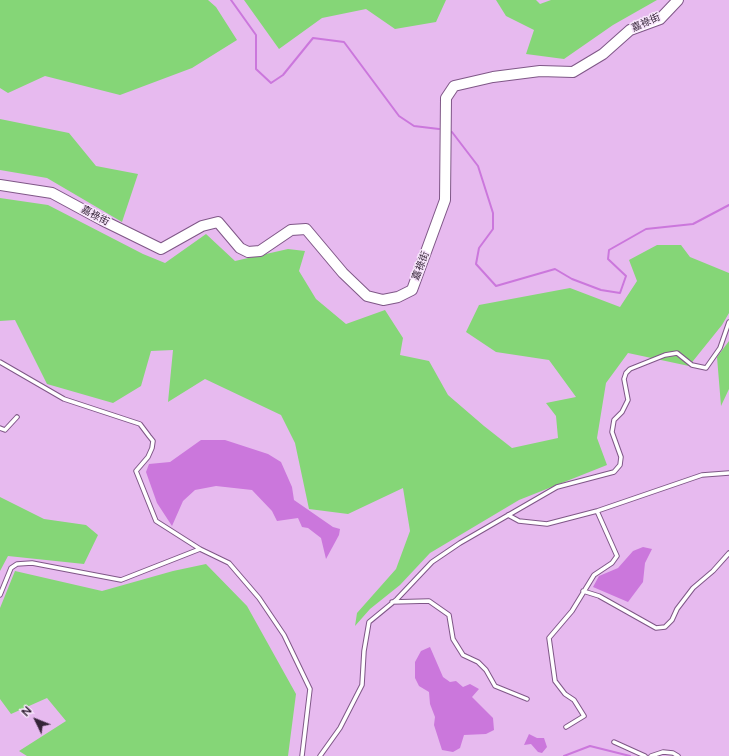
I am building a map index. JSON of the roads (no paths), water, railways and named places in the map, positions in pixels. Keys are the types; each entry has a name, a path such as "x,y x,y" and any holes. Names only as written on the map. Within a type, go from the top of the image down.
{"street":[{"name":"嘉祿街","path":"0,185 52,193 161,249 202,226 218,222 240,248 248,252 260,251 291,230 306,229 343,273 367,296 383,300 398,297 412,290 445,200 446,98 454,86 493,77 540,71 573,72 603,54 630,30 660,19 678,0"}],"lane":[{"path":"320,756 340,728 362,686 369,622 392,602 432,562 508,515 534,502 557,487 614,472 620,465 621,457 612,432 614,420 622,412 628,400 624,379 626,373 630,369 665,355 677,353 692,365 706,368 720,348 729,322"},
{"path":"0,362 64,399 140,424 153,441 148,457 136,471 156,521 200,549 230,563 259,598 284,636 310,689 302,756"},
{"path":"0,428 6,430 17,417"},
{"path":"508,515 519,521 547,524 596,511 702,475 729,473"},
{"path":"566,727 584,716 574,700 565,694 555,681 549,638 572,611 594,575 612,563 617,556 596,511"},
{"path":"0,594 11,568 17,564 32,563 121,580 200,549"},
{"path":"583,591 599,596 656,628 665,628 693,588 713,571 729,553"},
{"path":"392,602 429,601 449,616 453,639 464,656 478,662 486,670 496,686 527,699"},
{"path":"614,742 645,756"},
{"path":"651,756 663,752 674,753 678,756"}],"waterway":[{"path":"231,0 256,35 256,69 271,83 283,75 313,38 344,42 399,116 414,126 439,129"},
{"path":"452,132 478,166 493,213 493,229 479,248 476,264 496,286 555,269 572,279 601,290 620,293 626,276 608,259 609,250 646,229 693,224 729,205"},
{"path":"564,756 590,746 630,756"}]}
